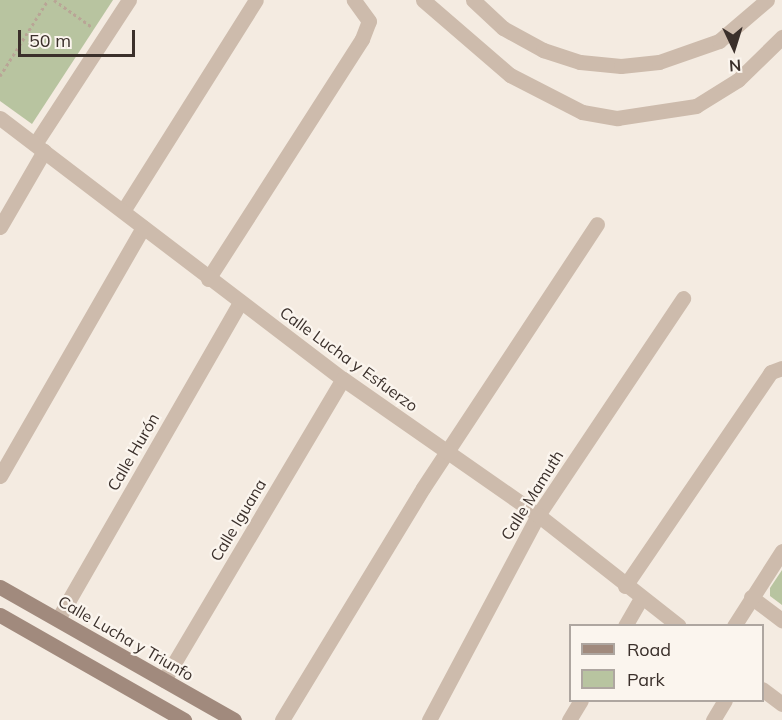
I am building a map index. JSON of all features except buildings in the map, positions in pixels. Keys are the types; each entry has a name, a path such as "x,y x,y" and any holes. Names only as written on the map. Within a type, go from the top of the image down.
{"main road":[{"name":"Calle Lucha y Triunfo","path":"0,587 234,720"},
{"path":"0,615 184,720"}],"street":[{"path":"0,227 39,147 129,0"},
{"path":"123,211 256,0"},
{"path":"208,279 362,39 369,21 354,0"},
{"path":"423,0 488,60 547,97 582,112 653,117 696,106 738,80 782,37"},
{"path":"473,0 503,28 543,50 580,62 621,66 658,62 711,45 766,0"},
{"name":"Calle Lucha y Esfuerzo","path":"0,118 208,279 343,379 538,515 625,586 676,624"},
{"path":"282,720 447,452 597,224"},
{"path":"0,476 143,227"},
{"name":"Calle Mamuth","path":"429,720 538,515 682,298"},
{"name":"Calle Hurón","path":"58,620 240,302"},
{"path":"625,586 779,368"},
{"name":"Calle Iguana","path":"164,680 343,379"},
{"path":"735,624 782,550"},
{"path":"751,597 782,620"},
{"path":"626,624 641,598"},
{"path":"764,690 782,704"},
{"path":"569,720 580,702"},
{"path":"713,720 724,702"}],"path":[{"path":"0,76 48,0"},
{"path":"54,0 92,27"}],"green space":[{"path":"0,0 113,0 32,124 0,101"},
{"path":"782,570 782,605 770,596 770,588"}]}
